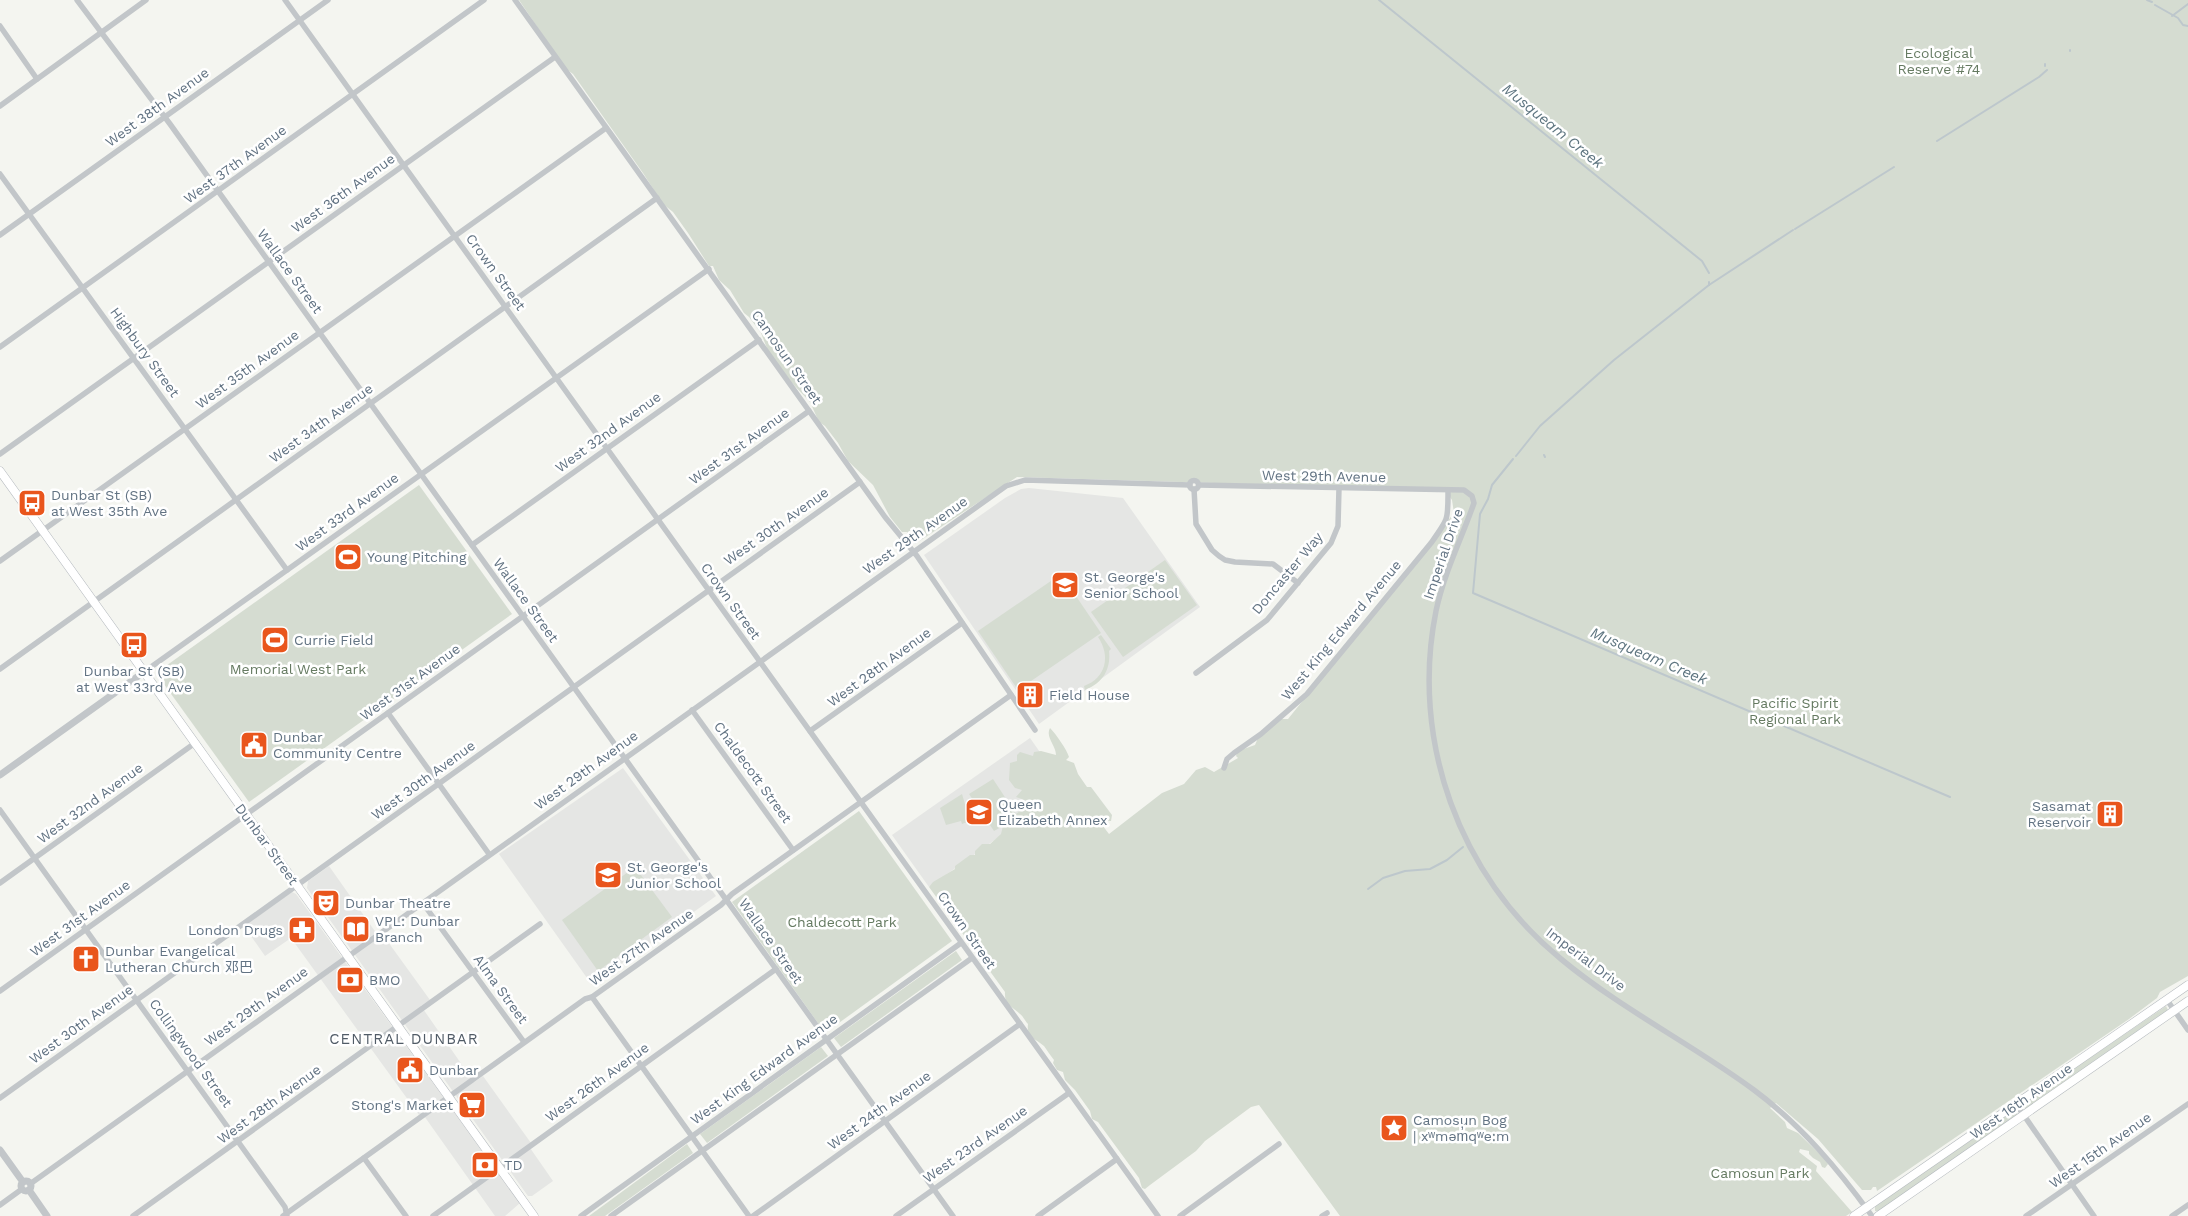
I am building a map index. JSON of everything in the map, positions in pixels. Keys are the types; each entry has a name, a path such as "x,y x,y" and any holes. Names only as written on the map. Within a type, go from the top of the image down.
{"main road":[{"name":"Dunbar Street","path":"0,471 534,1216"},
{"name":"West 16th Avenue","path":"1854,1216 2188,985"},
{"name":"West 16th Avenue","path":"1878,1216 2188,1001"}],"street":[{"name":"Wallace Street","path":"77,0 218,191 954,1216"},
{"path":"0,106 146,0"},
{"name":"Crown Street","path":"285,0 1158,1216"},
{"name":"West 38th Avenue","path":"0,235 328,0"},
{"name":"West 37th Avenue","path":"0,347 484,0"},
{"name":"Camosun Street","path":"515,0 860,482 913,551 1034,730"},
{"path":"0,26 37,79"},
{"name":"West 36th Avenue","path":"0,454 555,56"},
{"name":"West 35th Avenue","path":"0,561 606,128"},
{"name":"Highbury Street","path":"0,174 287,570"},
{"name":"West 34th Avenue","path":"0,669 657,198"},
{"name":"West 33rd Avenue","path":"0,775 709,269"},
{"name":"West 32nd Avenue","path":"472,545 759,340"},
{"name":"West 31st Avenue","path":"0,991 809,411"},
{"name":"West 29th Avenue","path":"0,1205 913,551 1000,490 1016,482 1025,480 1095,481 1194,486 1448,490"},
{"name":"West 30th Avenue","path":"0,1098 860,482"},
{"path":"1194,486 1196,524 1212,550 1226,560 1273,564 1298,583"},
{"name":"Doncaster Way","path":"1196,673 1266,620 1335,536 1338,526 1339,488"},
{"name":"West King Edward Avenue","path":"1224,768 1227,759 1261,734 1307,694 1431,543 1445,524 1449,513 1448,490"},
{"name":"Imperial Drive","path":"1448,490 1464,490 1469,493 1474,503 1446,574 1436,612 1431,642 1431,719 1442,777 1453,813 1486,878 1519,920 1562,960 1754,1090 1788,1117 1832,1162 1866,1207"},
{"name":"West 28th Avenue","path":"810,732 962,623"},
{"name":"West 27th Avenue","path":"285,1215 524,1042 585,999 592,997 721,905 726,899 793,850 1011,695"},
{"name":"Chaldecott Street","path":"692,710 793,850"},
{"path":"388,713 489,854"},
{"name":"West 32nd Avenue","path":"0,883 195,743"},
{"name":"Collingwood Street","path":"0,810 238,1141 284,1207 285,1215"},
{"name":"Alma Street","path":"422,902 524,1042"},
{"name":"West 28th Avenue","path":"134,1216 540,924"},
{"name":"West King Edward Avenue","path":"583,1216 961,943"},
{"path":"611,1216 972,958"},
{"name":"West 26th Avenue","path":"433,1216 776,969"},
{"path":"592,997 749,1216"},
{"path":"2167,1000 2188,1030"},
{"name":"West 24th Avenue","path":"753,1216 1020,1024"},
{"name":"West 23rd Avenue","path":"896,1216 1069,1093"},
{"path":"2016,1104 2094,1216"},
{"name":"West 15th Avenue","path":"2026,1216 2188,1104"},
{"path":"1180,1216 1279,1144"},
{"path":"0,1150 47,1216"},
{"path":"364,1158 406,1216"},
{"path":"1038,1216 1117,1159"},
{"path":"2172,1216 2188,1205"},
{"path":"1866,1207 1872,1216"}],"shaded area":[{"name":"St. George's Senior School","path":"1029,488 1123,498 1200,607 1039,724 924,555 1005,498 1021,489"},
{"name":"Queen Elizabeth Annex","path":"1030,738 1066,789 929,887 892,835"},
{"name":"St. George's Junior School","path":"623,768 716,896 592,985 499,854"},
{"path":"329,866 379,937 383,935 430,1000 421,1006 474,1082 483,1076 531,1143 528,1145 553,1181 532,1196 528,1196 307,888 308,881"},
{"path":"292,892 296,894 520,1203 505,1216 495,1216 422,1113 419,1115 291,938 265,956 244,926"}],"green space":[{"name":"Pacific Spirit Regional Park","path":"519,0 2188,0 2188,976 2160,992 2157,998 2129,1019 1877,1191 1876,1187 1873,1187 1871,1190 1862,1190 1818,1139 1776,1103 1770,1108 1785,1122 1787,1128 1798,1133 1826,1160 1828,1164 1825,1168 1809,1154 1809,1151 1800,1149 1799,1152 1817,1166 1816,1171 1852,1212 1846,1216 1340,1216 1259,1105 1251,1107 1145,1189 1142,1188 1139,1178 1098,1122 1092,1119 1090,1111 1075,1090 1065,1080 1063,1072 1057,1070 1053,1063 1054,1060 1044,1046 1030,1035 1028,1024 1007,1003 1005,992 929,887 933,882 955,869 955,866 970,855 975,855 975,851 982,844 990,844 1001,834 1003,826 994,831 969,794 993,779 1016,814 1020,811 1015,809 1018,801 1025,803 1028,808 1036,804 1016,797 1022,790 1015,788 1009,780 1010,763 1017,761 1017,755 1020,752 1033,756 1034,752 1041,751 1056,755 1049,735 1050,728 1068,754 1069,757 1066,760 1074,763 1078,774 1087,787 1091,787 1112,815 1111,821 1107,821 1102,817 1096,817 1109,834 1162,793 1184,784 1196,770 1205,767 1214,772 1238,758 1236,756 1238,751 1255,745 1258,738 1281,719 1288,719 1454,513 1452,500 1445,490 1017,477 915,544 907,532 902,532 890,517 873,485 848,461 838,443 825,426 819,422 810,402 792,383 768,351 761,333 744,313 730,290 719,280 713,266 709,266 673,212 663,204 573,74 565,68"},
{"name":"Memorial West Park","path":"419,485 512,614 249,802 156,673"},
{"path":"1165,560 1197,605 1123,657 1091,612"},
{"path":"1061,574 1101,633 1018,690 978,631"},
{"path":"1101,635 1111,649 1109,651 1109,664 1101,679 1085,690 1084,686 1097,678 1104,666 1104,652 1098,637"},
{"path":"962,794 970,821 962,824 961,821 946,825 940,808"},
{"name":"Chaldecott Park","path":"859,811 952,941 825,1033 732,902"},
{"path":"635,867 672,917 598,971 562,920"},
{"path":"956,951 962,960 841,1047 834,1038"},
{"path":"2166,1006 2168,1010 2027,1109 2024,1107 2025,1102"},
{"path":"821,1047 828,1056 707,1143 700,1134"},
{"path":"2015,1110 2018,1115 1879,1211 1875,1211 1875,1206"},
{"path":"687,1144 693,1153 605,1216 589,1216"}],"waterway":[{"name":"Musqueam Creek","path":"1379,0 1702,261 1709,273"},
{"path":"2147,0 2152,2"},
{"path":"2172,16 2188,4"},
{"path":"2155,5 2178,18 2183,25 2188,26"},
{"path":"1937,141 2039,77 2047,70"},
{"path":"1795,229 1894,167"},
{"path":"1709,285 1793,230"},
{"name":"Musqueam Creek","path":"1516,456 1540,426 1614,360 1709,285 1709,282"},
{"name":"Musqueam Creek","path":"1513,459 1492,485 1488,499 1480,514 1473,593 1950,797"},
{"path":"1368,889 1383,878 1405,871 1430,869 1447,860 1463,847"}],"place":[{"name":"Dunbar St (SB) at West 35th Ave","path":"32,503"},
{"name":"Young Pitching","path":"348,557"},
{"name":"St. George's Senior School","path":"1065,585"},
{"name":"Currie Field","path":"275,640"},
{"name":"Dunbar St (SB) at West 33rd Ave","path":"134,645"},
{"name":"Field House","path":"1030,695"},
{"name":"Dunbar Community Centre","path":"254,745"},
{"name":"Queen Elizabeth Annex","path":"979,812"},
{"name":"Sasamat Reservoir","path":"2110,814"},
{"name":"St. George's Junior School","path":"608,875"},
{"name":"Dunbar Theatre","path":"326,903"},
{"name":"VPL: Dunbar Branch","path":"356,929"},
{"name":"London Drugs","path":"302,930"},
{"name":"Dunbar Evangelical Lutheran Church 邓巴","path":"86,959"},
{"name":"BMO","path":"350,980"},
{"name":"Dunbar","path":"410,1070"},
{"name":"Stong's Market","path":"472,1105"},
{"name":"Camosun Bog | xʷməm̓qʷe:m","path":"1394,1128"},
{"name":"TD","path":"485,1165"}],"district":[{"name":"CENTRAL DUNBAR","path":"404,1039"}],"park label":[{"name":"Ecological Reserve #74","path":"1939,62"},
{"name":"Camosun Park","path":"1760,1173"}]}
